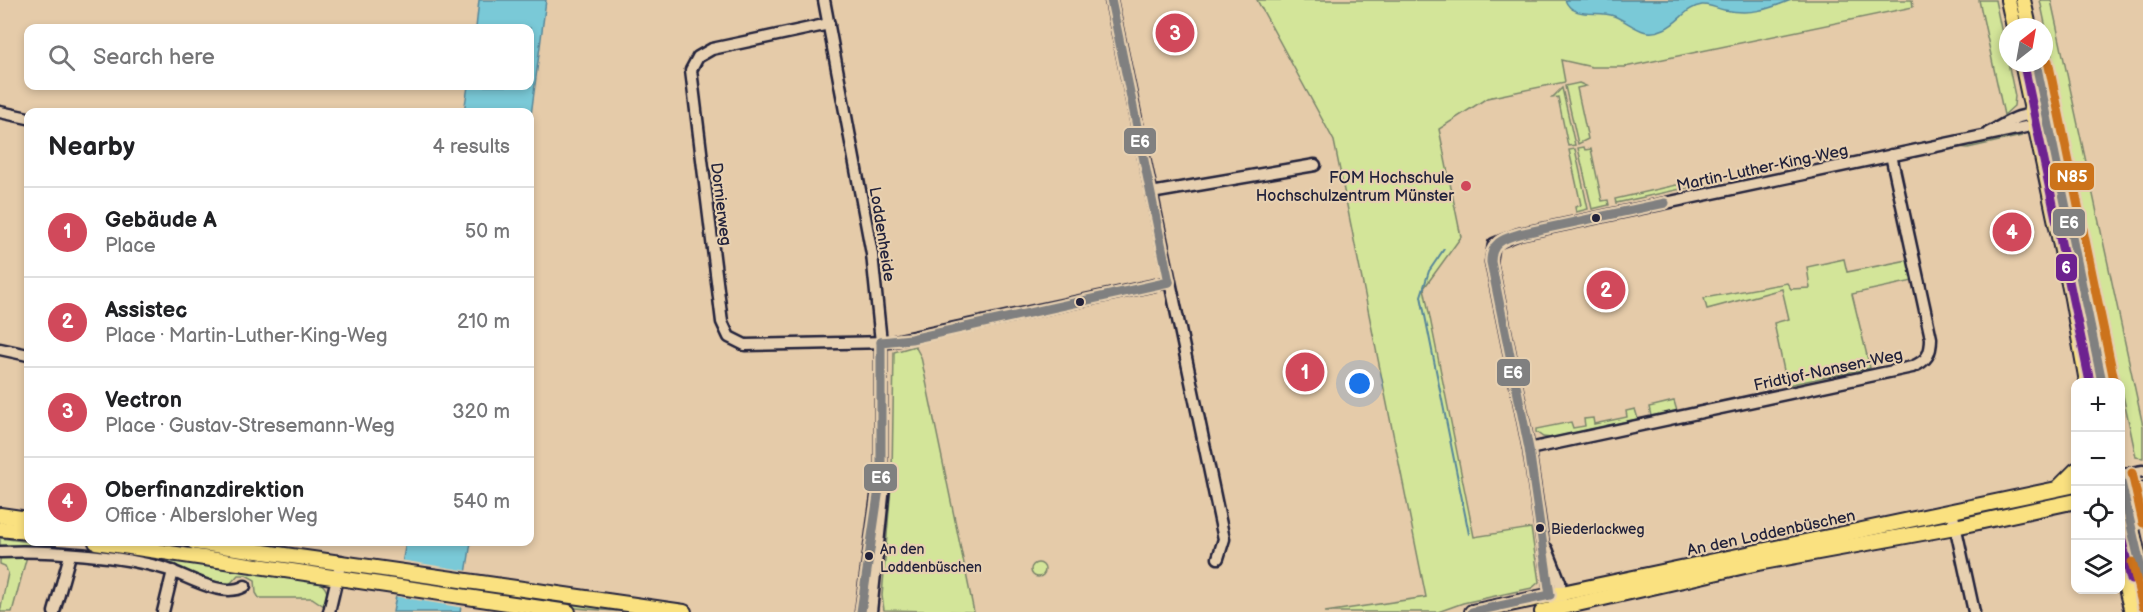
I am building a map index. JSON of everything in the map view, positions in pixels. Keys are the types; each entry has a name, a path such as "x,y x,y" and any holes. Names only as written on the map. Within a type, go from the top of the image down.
{"main road":[{"path":"2008,0 2012,18"},
{"path":"2023,0 2027,18"},
{"path":"2024,72 2072,298 2086,378"},
{"path":"2038,72 2101,378"},
{"path":"2056,490 2071,475"},
{"name":"An den Loddenbüschen","path":"1473,612 2072,486"},
{"name":"An den Loddenbüschen","path":"1542,612 1758,563 1955,527 2071,502"},
{"path":"2125,504 2143,577"},
{"path":"2047,507 2071,509"},
{"path":"0,515 24,518"},
{"path":"0,529 24,532"},
{"path":"124,546 568,612"},
{"path":"225,546 684,612"},
{"path":"2125,582 2132,612"}],"street":[{"name":"Loddenheide","path":"824,0 870,242 880,342 881,475 884,486 866,610"},
{"path":"1112,0 1224,540 1218,558"},
{"name":"Dornierweg","path":"829,24 712,49 698,57 691,70 722,322 729,337 745,345 880,342"},
{"path":"0,112 24,117"},
{"name":"Martin-Luther-King-Weg","path":"1559,609 1491,262 1492,249 1497,242 1519,234 1982,135 1995,135 2034,120 2049,119"},
{"name":"Fridtjof-Nansen-Weg","path":"1529,449 1894,371 1925,361 1930,351 1931,338 1891,155"},
{"path":"1151,193 1315,165"},
{"path":"880,342 922,337 1169,282"},
{"path":"0,349 24,354"},
{"path":"2125,474 2143,471"},
{"path":"2125,491 2143,488"},
{"path":"1952,511 1974,612"},
{"path":"0,552 42,551 149,565 173,571 224,590 235,590 245,586"},
{"path":"54,612 70,555"},
{"path":"329,612 341,561"},
{"path":"163,612 173,571"}],"green space":[{"path":"1257,0 1912,0 1913,7 1625,67 1592,67 1561,60 1565,82 1487,98 1439,129 1461,237 1424,288 1474,537 1531,528 1539,582 1532,588 1463,603 1438,612 1325,612 1426,597 1334,141"},
{"path":"1979,0 1995,0 1999,19 1999,72 2010,72 2015,96 2014,106 2004,115"},
{"path":"2040,0 2051,0 2143,426 2143,458 2136,457 2125,405 2125,378 2119,378 2053,62 2053,18 2044,18"},
{"path":"2043,72 2046,72 2111,378 2107,378"},
{"path":"1579,83 1586,86 1577,88 1588,139 1578,144 1565,86"},
{"path":"1562,88 1575,145 1568,146 1558,97 1552,98"},
{"path":"2021,134 2022,136 1968,148 1959,147"},
{"path":"1584,147 1585,150 1591,149 1602,201 1608,200 1609,205 1592,209 1578,148"},
{"path":"1575,149 1588,209 1576,212 1575,207 1581,205 1569,150"},
{"path":"1694,181 1695,186 1616,203 1615,199"},
{"path":"1844,259 1847,272 1908,260 1913,281 1852,294 1870,368 1787,385 1774,323 1789,319 1782,289 1707,309 1704,298 1787,283 1791,289 1810,288 1807,267"},
{"path":"915,346 921,357 974,612 884,610 882,596 892,474 894,352"},
{"path":"1674,401 1677,411 1651,416 1649,407"},
{"path":"1635,409 1638,419 1551,438 1543,437 1536,432 1536,429 1571,422 1573,428 1585,426 1584,419 1593,418 1594,424 1627,417 1626,411"},
{"path":"0,538 24,541 24,546 60,546 315,580 325,588 327,608 312,598 259,598 256,593 255,580 246,575 238,575 229,585 223,586 176,568 0,548"},
{"path":"27,556 12,612 0,612 8,573 5,566 0,564 0,557"},
{"path":"1035,563 1041,563 1045,570 1041,577 1035,577 1031,573 1031,567"},
{"path":"470,586 651,612 537,604 469,594"}],"water":[{"path":"479,0 546,0 532,108 465,108 467,90 534,90 534,24 476,24"},
{"path":"1565,0 1791,0 1750,12 1721,9 1708,5 1696,6 1669,26 1657,32 1650,32 1638,29 1608,14 1574,10"},
{"path":"405,546 470,546 460,612 393,612"}],"pier":[{"path":"400,560 470,571 467,587 397,575"},
{"path":"396,581 466,592 464,608 393,596"}],"waterway":[{"path":"1444,249 1429,271 1421,296 1469,534"}],"transit line":[{"name":"E6","path":"1111,0 1169,282"},
{"name":"6","path":"2025,72 2089,378"},
{"name":"E6","path":"2038,72 2101,378"},
{"name":"N85","path":"2050,72 2114,378"},
{"name":"E6","path":"1472,612 1550,595 1529,449 1491,262 1493,250 1503,240 1519,234 1665,203"},
{"name":"E6","path":"881,342 911,339 1169,282"},
{"name":"E6","path":"861,612 881,475 881,342"},
{"name":"N85","path":"2132,473 2143,523"},
{"name":"E6","path":"2122,486 2143,577"},
{"name":"6","path":"2122,540 2131,580"},
{"name":"N85","path":"2132,562 2143,607"}],"place":[{"name":"Vectron","path":"1175,33"},
{"name":"FOM Hochschule Hochschulzentrum Münster","path":"1466,186"},
{"name":"Oberfinanzdirektion","path":"2012,232"},
{"name":"Assistec","path":"1606,290"},
{"name":"Gebäude A","path":"1305,372"},
{"name":"Biederlackweg","path":"1540,528"},
{"name":"An den Loddenbüschen","path":"869,556"}]}
